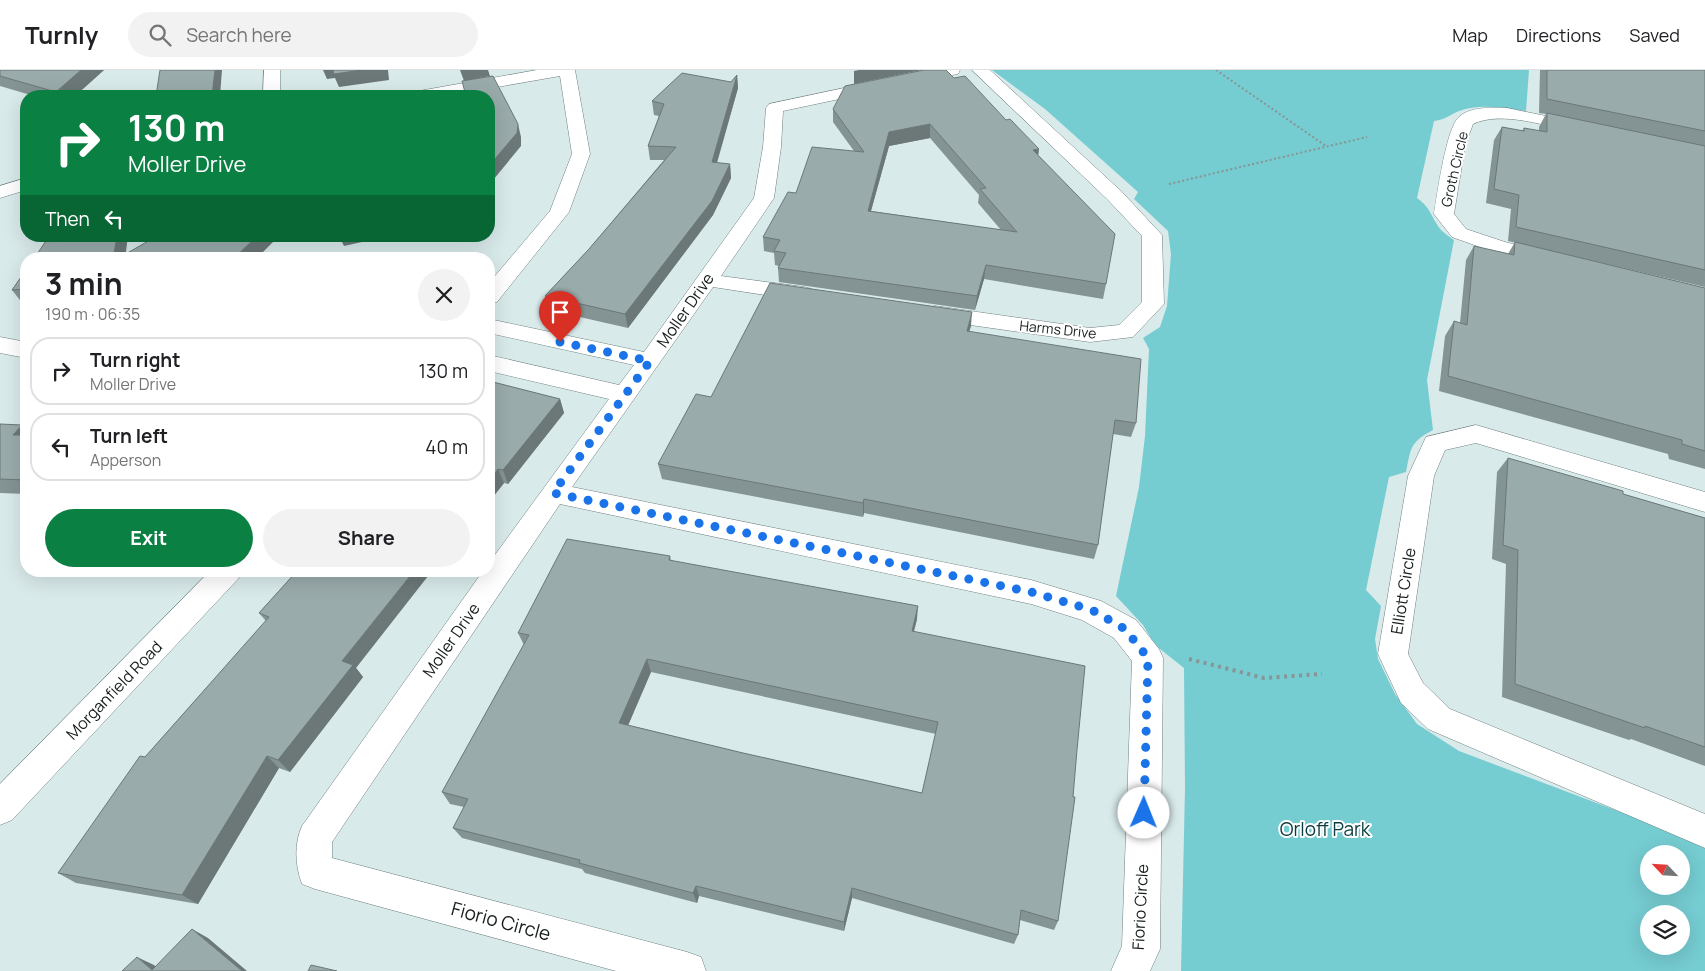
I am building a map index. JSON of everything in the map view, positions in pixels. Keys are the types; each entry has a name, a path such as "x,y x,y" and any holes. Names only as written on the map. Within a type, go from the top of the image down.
{"street":[{"path":"272,70 272,90"},
{"path":"453,90 566,70 581,154 559,212 495,290"},
{"name":"Moller Drive","path":"495,577 764,198 772,147 775,108 952,70"},
{"name":"Harms Drive","path":"913,310 1090,335 1124,332 1153,304 1152,235 1115,196 980,70"},
{"name":"Groth Circle","path":"1564,262 1498,247 1459,233 1444,214 1456,146 1465,121 1480,114 1507,113 1593,131"},
{"path":"0,192 20,186"},
{"path":"706,280 824,297"},
{"path":"495,327 650,361"},
{"path":"0,345 20,349"},
{"path":"495,364 625,395"},
{"name":"Elliott Circle","path":"1705,502 1476,434 1435,442 1421,476 1393,654 1412,693 1439,719 1705,831"},
{"name":"Fiorio Circle","path":"553,493 1031,592 1092,610 1125,629 1148,658 1141,949 1130,971"},
{"name":"Morganfield Road","path":"0,808 222,577"},
{"name":"Moller Drive","path":"315,871 314,838 495,577"},
{"name":"Fiorio Circle","path":"315,871 687,971"}],"path":[{"path":"1216,70 1327,146"},
{"path":"1169,184 1367,137"},
{"path":"1189,659 1264,678 1322,674"}],"green space":[{"name":"Orloff Park","path":"992,70 1529,70 1526,111 1475,107 1434,121 1417,198 1428,209 1441,230 1454,240 1427,380 1433,430 1420,438 1413,446 1406,472 1389,477 1366,590 1381,606 1375,639 1378,659 1395,694 1417,724 1459,751 1705,844 1705,971 1181,971 1185,788 1184,668 1155,645 1143,625 1116,596 1139,487 1145,436 1149,349 1143,338 1160,327 1167,306 1171,254 1168,231 1134,199 1138,192 1045,109"}],"building":[{"path":"0,70 81,70 58,90 49,90 0,76"},
{"path":"160,70 215,70 213,90 157,90"},
{"path":"333,70 362,70 334,74"},
{"path":"924,70 946,70 954,78 965,76 1006,120 1010,119 1039,149 1033,150 1115,234 1106,284 986,265 977,296 778,268 786,253 774,251 780,240 763,237 788,192 796,193 812,147 864,152 833,109 845,86","holes":["930,124 986,188 980,189 1017,232 868,211 889,132"]},
{"path":"1547,70 1705,70 1705,131 1547,99"},
{"path":"682,73 731,82 737,75 712,162 730,164 712,201 625,314 545,296 589,249 676,147 648,146 664,104 652,101"},
{"path":"493,76 518,124 517,133 495,159 495,90 464,90 462,81"},
{"path":"1547,113 1705,146 1705,270 1516,227 1519,195 1494,189 1502,127 1524,131 1524,128 1547,132"},
{"path":"45,242 116,242 114,252 39,252"},
{"path":"147,242 251,242 240,252 129,252"},
{"path":"1515,242 1705,288 1705,451 1682,444 1682,440 1448,376 1454,321 1467,325 1474,246 1514,255"},
{"path":"20,279 20,289 12,290"},
{"path":"770,283 972,312 967,331 1141,359 1136,423 1115,420 1098,545 864,499 863,503 658,464 696,394 711,397"},
{"path":"495,383 560,399 503,470 498,469 495,473"},
{"path":"0,424 20,425 13,435 20,435 20,480 0,479"},
{"path":"1508,458 1623,491 1623,494 1705,518 1705,747 1515,684 1518,550 1503,545"},
{"path":"567,539 670,556 669,560 918,606 912,631 1085,666 1073,797 1075,797 1058,921 1021,910 1018,935 852,888 844,922 696,886 693,893 579,863 580,860 453,828 468,799 442,792 529,635 518,633","holes":["647,659 938,722 922,793 619,723"]},
{"path":"292,577 409,577 342,661 353,665 278,760 267,756 182,895 58,873 140,756 145,757 269,617 259,613"},
{"path":"192,929 242,971 122,971 137,957 152,970"},
{"path":"311,965 337,971 308,971"}],"route":[{"path":"560,342 650,361 553,493 1031,592 1092,610 1125,629 1148,658 1144,813"}]}
